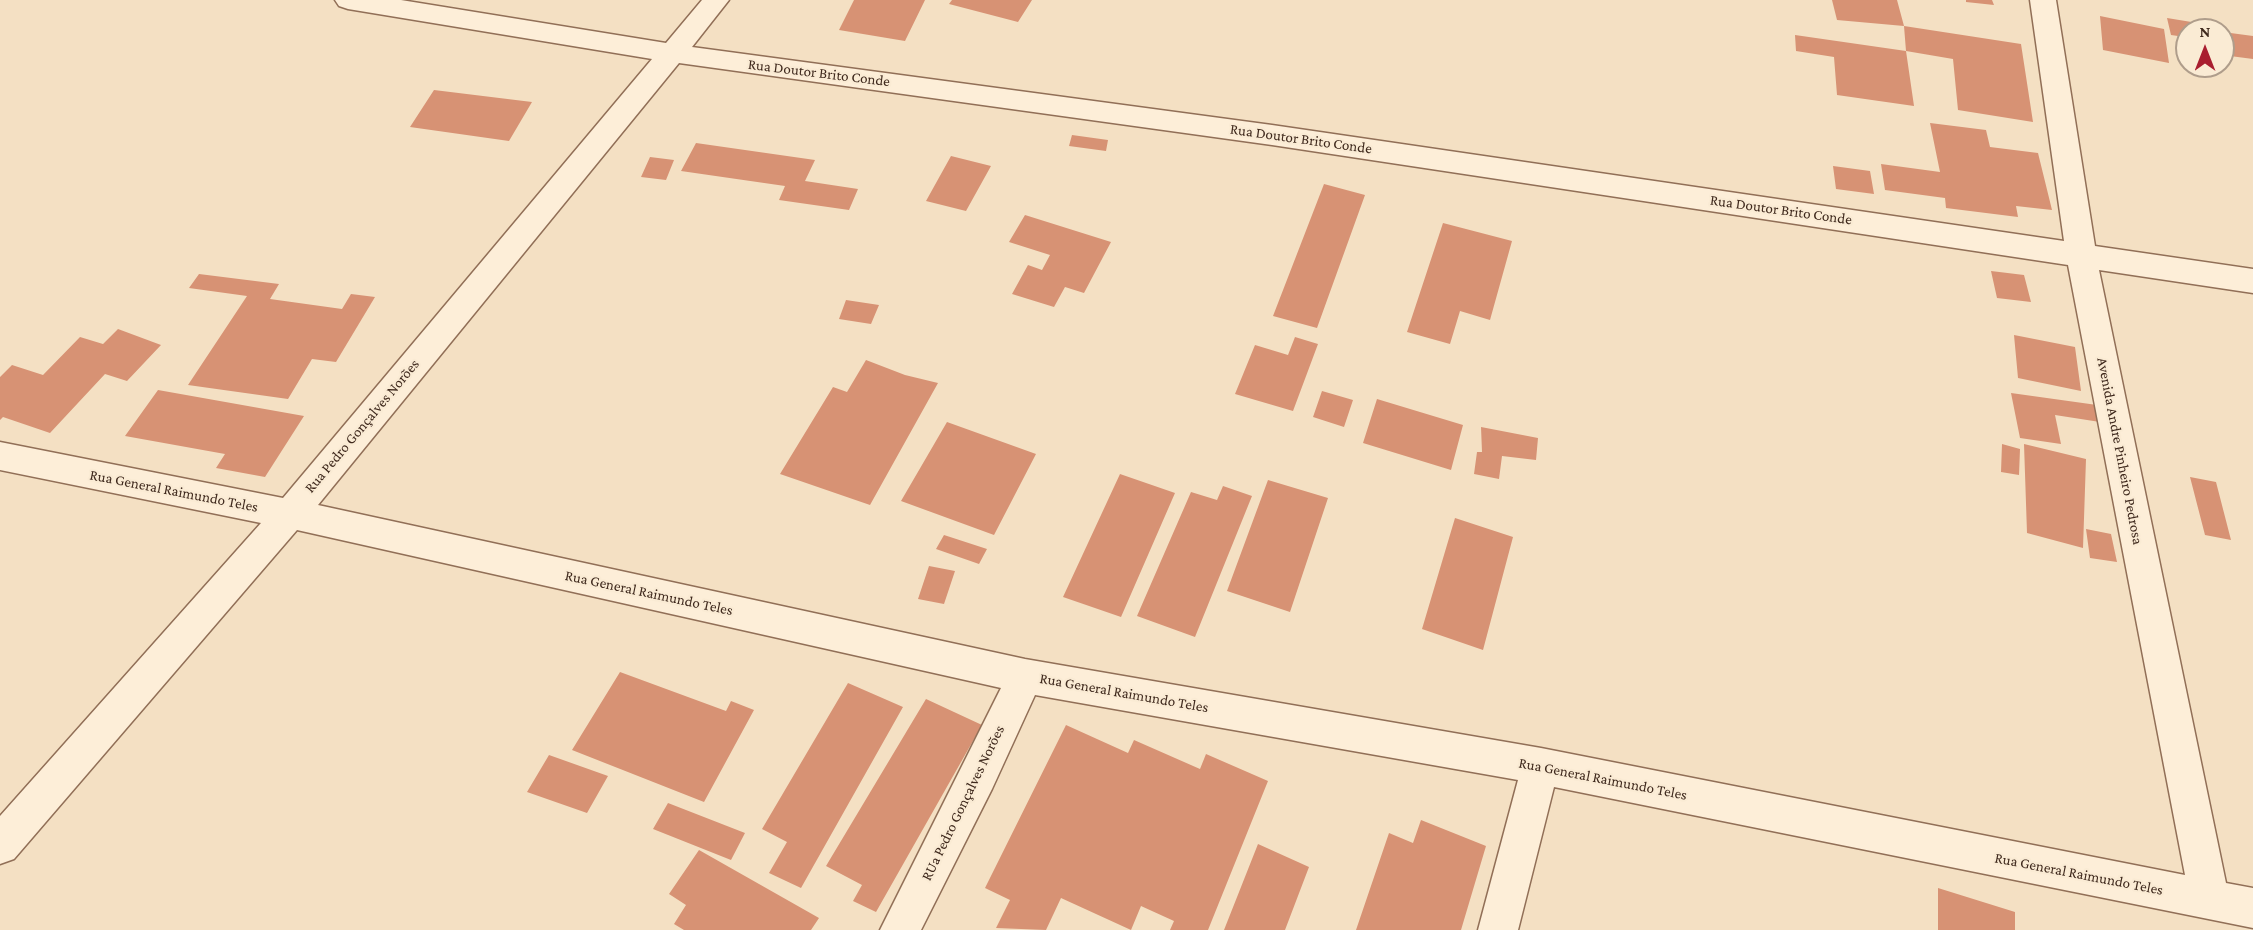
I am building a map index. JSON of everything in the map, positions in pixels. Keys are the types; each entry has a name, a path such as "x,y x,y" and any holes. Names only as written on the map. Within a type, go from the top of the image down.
{"street":[{"name":"Rua Doutor Brito Conde","path":"348,0 672,53 1272,135 2253,281"},
{"name":"Rua Pedro Gonçalves Norões","path":"0,845 290,514 716,0"},
{"name":"Avenida Andre Pinheiro Pedrosa","path":"2043,0 2081,254 2210,900"},
{"name":"Rua General Raimundo Teles","path":"0,456 290,514 1024,676 1541,766 2253,908"},
{"name":"RUa Pedro Gonçalves Norões","path":"900,930 979,776 1024,676"},
{"path":"1498,930 1541,766"}],"building":[{"path":"854,0 925,0 905,41 839,30"},
{"path":"952,0 1032,0 1018,22 949,4"},
{"path":"1832,0 1897,0 1904,26 1837,20"},
{"path":"1966,0 1992,0 1994,5 1966,2"},
{"path":"2100,16 2164,29 2169,63 2103,50"},
{"path":"2167,18 2175,19 2175,36 2171,35"},
{"path":"1904,26 2021,44 2033,122 1958,110 1953,59 1906,51"},
{"path":"2235,34 2253,36 2253,59 2235,57"},
{"path":"1795,35 1906,51 1914,106 1837,95 1834,57 1796,51"},
{"path":"434,90 532,102 509,141 410,127"},
{"path":"1930,123 1986,130 1990,147 2038,153 2052,210 2016,206 2018,217 1946,208 1945,198 1885,190 1881,164 1940,172"},
{"path":"1072,135 1108,140 1106,151 1069,146"},
{"path":"696,143 815,160 805,181 858,189 849,210 779,200 785,186 681,171"},
{"path":"951,156 991,166 966,211 926,201"},
{"path":"650,157 674,160 666,180 641,177"},
{"path":"1833,166 1870,171 1874,194 1836,189"},
{"path":"1324,184 1365,195 1317,328 1273,316"},
{"path":"1025,215 1111,242 1084,293 1065,287 1054,307 1012,294 1028,265 1042,270 1050,255 1009,242"},
{"path":"1443,223 1512,241 1490,320 1460,311 1450,344 1407,332"},
{"path":"1991,271 2024,275 2031,302 1997,298"},
{"path":"199,274 279,284 270,299 342,309 351,294 375,297 336,362 312,359 288,399 188,385 247,296 189,288"},
{"path":"846,300 879,305 871,324 839,319"},
{"path":"118,329 161,345 127,381 105,374 50,433 3,417 0,420 0,377 12,365 43,375 80,337 103,344"},
{"path":"2014,335 2075,347 2081,391 2018,378"},
{"path":"1295,337 1318,344 1293,411 1235,394 1255,345 1288,355"},
{"path":"866,360 905,375 938,383 870,505 780,474 833,387 847,392"},
{"path":"158,390 304,416 265,477 216,468 225,454 125,436"},
{"path":"1322,391 1353,400 1344,427 1313,417"},
{"path":"2011,393 2097,405 2100,422 2055,415 2061,444 2020,438"},
{"path":"1377,399 1463,425 1451,470 1363,443"},
{"path":"947,422 1036,454 994,535 901,501"},
{"path":"1481,427 1538,438 1536,460 1502,456 1499,479 1474,474 1477,452 1482,452"},
{"path":"2002,444 2020,449 2019,475 2001,472"},
{"path":"2024,444 2086,459 2083,548 2027,533"},
{"path":"1120,474 1175,493 1121,617 1063,597"},
{"path":"2190,477 2216,482 2231,540 2205,535"},
{"path":"1268,480 1328,498 1290,612 1227,591"},
{"path":"1223,486 1252,496 1195,637 1137,616 1191,492 1217,500"},
{"path":"1455,518 1513,537 1483,650 1422,629"},
{"path":"2086,529 2111,534 2117,562 2090,558"},
{"path":"944,535 987,549 979,564 936,549"},
{"path":"929,566 955,571 944,604 918,599"},
{"path":"620,672 726,711 731,701 754,710 704,802 572,750"},
{"path":"848,683 903,707 801,888 769,873 787,842 762,829"},
{"path":"926,699 982,725 876,912 853,901 862,885 826,866"},
{"path":"1066,725 1128,753 1134,740 1200,769 1206,754 1268,781 1208,930 1170,930 1174,921 1141,906 1131,930 1061,898 1046,930 996,928 1010,900 985,888"},
{"path":"549,755 608,776 587,813 527,792"},
{"path":"668,803 745,833 731,860 653,829"},
{"path":"1421,820 1486,846 1461,930 1356,930 1389,833 1413,843"},
{"path":"1258,844 1309,867 1285,930 1224,930"},
{"path":"699,850 819,918 811,930 684,930 674,924 686,905 669,894"},
{"path":"1938,888 2015,912 2015,930 1938,930"}]}
